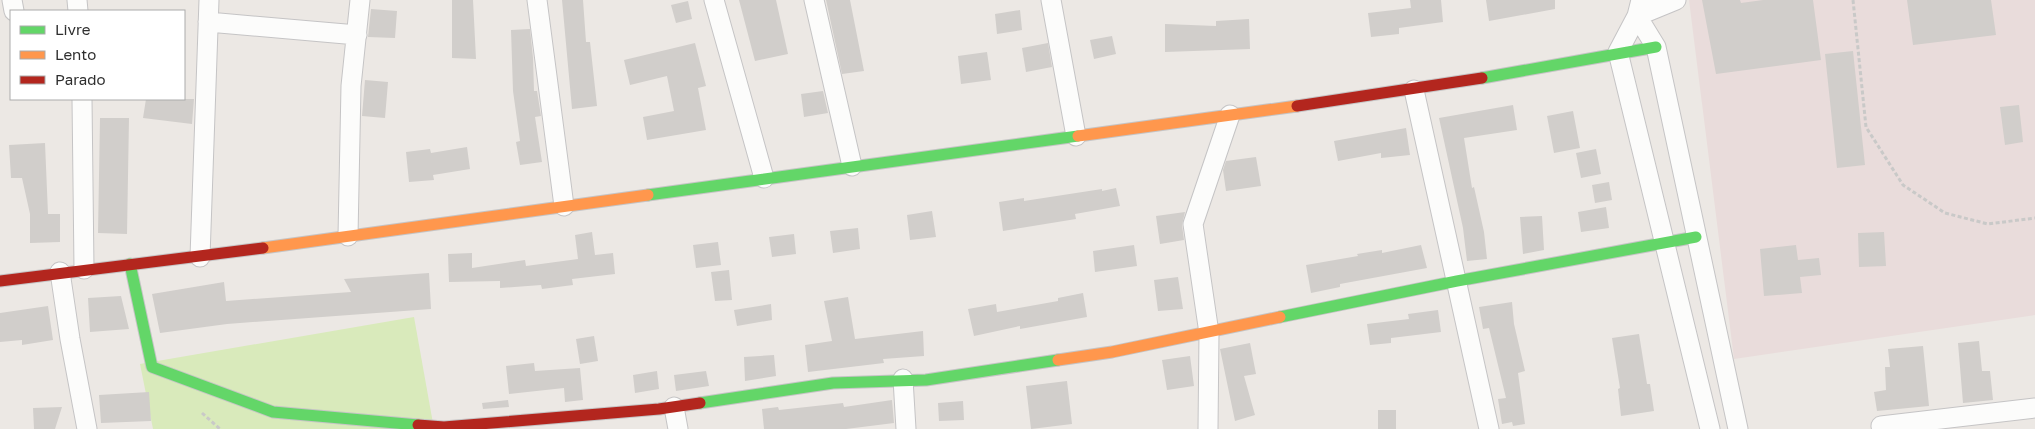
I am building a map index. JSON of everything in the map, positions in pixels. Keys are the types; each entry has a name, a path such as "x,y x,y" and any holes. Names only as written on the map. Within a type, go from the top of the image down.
{"street":[{"path":"200,256 209,0"},
{"path":"348,236 351,86 360,0"},
{"path":"537,0 564,206"},
{"path":"714,0 764,178"},
{"path":"814,0 852,166"},
{"path":"1051,0 1076,136"},
{"path":"1639,8 1676,0"},
{"path":"1639,8 1656,47 1738,429"},
{"path":"1639,8 1618,52 1710,429"},
{"path":"208,22 356,35"},
{"path":"0,281 200,256 1414,90 1618,52 1656,47"},
{"path":"1414,90 1489,429"},
{"path":"82,100 84,269"},
{"path":"1208,429 1209,333 1193,224 1230,115"},
{"path":"130,264 152,367 273,412 444,427 674,407 833,382 936,378 1112,352 1457,281 1696,237"},
{"path":"60,272 70,339 87,429"},
{"path":"902,379 906,429"},
{"path":"674,407 678,429"},
{"path":"1881,426 2035,408"}],"path":[{"path":"1853,0 1866,127 1902,185 1945,213 1988,224 2035,218"}],"shaded area":[{"path":"1689,0 2035,0 2035,315 1734,359"}],"green space":[{"path":"414,317 434,429 153,429 140,364"}],"building":[{"path":"452,0 473,0 476,59 452,58"},
{"path":"562,0 583,0 586,42 590,42 597,106 572,109"},
{"path":"739,0 776,0 788,54 755,61"},
{"path":"826,0 850,0 864,71 842,74"},
{"path":"1410,0 1441,0 1443,22 1399,28 1399,34 1371,37 1368,13 1411,8"},
{"path":"1486,0 1555,0 1555,9 1489,21"},
{"path":"1702,0 1740,0 1741,3 1763,0 1813,0 1821,60 1716,74"},
{"path":"1907,0 1991,0 1996,35 1913,45"},
{"path":"688,1 692,19 676,23 671,5"},
{"path":"371,9 397,11 395,38 368,37"},
{"path":"1020,10 1022,30 997,34 995,14"},
{"path":"1249,19 1250,49 1165,52 1165,24 1216,26 1216,21"},
{"path":"530,29 534,91 537,91 541,116 535,117 542,162 520,165 516,142 520,141 513,91 511,30"},
{"path":"1112,36 1116,54 1094,59 1090,40"},
{"path":"695,43 706,86 698,88 706,130 647,140 643,117 674,111 667,76 630,85 624,60"},
{"path":"1048,43 1052,67 1026,72 1022,48"},
{"path":"1853,51 1865,165 1837,168 1825,54"},
{"path":"987,52 991,80 961,84 958,56"},
{"path":"365,80 388,82 385,118 362,116"},
{"path":"823,91 828,113 804,117 801,94"},
{"path":"194,99 192,124 143,118 146,100"},
{"path":"1513,105 1517,130 1464,138 1472,188 1474,187 1484,232 1487,259 1467,261 1463,228 1439,118"},
{"path":"2019,105 2023,142 2005,145 2000,107"},
{"path":"1573,111 1580,148 1554,153 1547,116"},
{"path":"100,118 129,118 127,234 98,233"},
{"path":"1406,128 1410,155 1381,158 1381,153 1338,161 1334,141"},
{"path":"45,143 48,214 60,214 60,242 30,243 30,214 22,178 11,178 9,145"},
{"path":"467,147 470,169 433,175 434,180 409,182 406,152 430,149 431,153"},
{"path":"1596,149 1601,174 1581,178 1576,153"},
{"path":"1256,157 1261,186 1226,191 1223,170 1226,161"},
{"path":"1609,182 1612,200 1595,203 1592,185"},
{"path":"1116,188 1120,206 1075,214 1076,219 1003,231 999,202 1024,198 1024,201"},
{"path":"1606,207 1609,228 1581,232 1578,212"},
{"path":"932,211 936,237 910,240 907,215"},
{"path":"1185,212 1182,225 1184,240 1160,244 1156,216"},
{"path":"1542,216 1544,250 1523,254 1520,217"},
{"path":"858,228 860,249 833,253 830,231"},
{"path":"592,232 595,255 613,253 615,274 572,279 573,285 542,289 541,285 500,288 500,281 449,282 448,254 472,253 472,268 525,260 526,266 578,259 575,235"},
{"path":"1884,232 1886,266 1859,267 1858,233"},
{"path":"794,234 796,254 772,257 769,237"},
{"path":"718,242 721,265 696,268 693,245"},
{"path":"1134,245 1137,266 1095,272 1093,251"},
{"path":"1421,245 1427,268 1340,284 1340,287 1311,293 1306,265 1358,256 1357,254 1382,250 1382,253"},
{"path":"1796,245 1798,260 1819,258 1821,275 1800,277 1802,293 1764,296 1760,249"},
{"path":"729,270 732,300 715,301 711,272"},
{"path":"429,273 431,309 227,324 160,333 152,294 224,282 226,301 351,292 344,279"},
{"path":"1178,277 1183,309 1158,311 1154,280"},
{"path":"1083,293 1087,317 1020,329 1020,326 974,336 968,309 996,304 997,312 1058,301 1058,298"},
{"path":"121,296 129,329 90,332 88,298"},
{"path":"848,297 855,339 923,331 924,356 883,359 884,363 808,372 805,345 832,341 824,301"},
{"path":"1512,302 1514,324 1525,371 1518,373 1525,424 1513,426 1512,422 1502,424 1498,399 1506,398 1489,328 1483,329 1479,307"},
{"path":"771,304 772,320 737,326 734,310"},
{"path":"48,306 53,340 22,345 22,340 0,342 0,313"},
{"path":"1438,310 1441,332 1391,338 1391,343 1370,345 1367,324 1409,319 1408,314"},
{"path":"1639,334 1647,384 1650,384 1654,411 1621,416 1618,389 1620,388 1612,338"},
{"path":"594,336 598,361 580,364 576,339"},
{"path":"1979,341 1982,371 1990,371 1993,400 1963,403 1958,343"},
{"path":"1250,343 1256,374 1244,376 1255,415 1235,421 1220,349"},
{"path":"1923,346 1929,406 1877,411 1874,392 1886,390 1885,367 1890,367 1888,349"},
{"path":"774,355 776,376 745,381 744,357"},
{"path":"1190,356 1194,386 1167,390 1162,360"},
{"path":"534,363 535,371 580,368 583,400 565,402 564,388 509,394 506,366"},
{"path":"657,371 659,389 635,393 633,375"},
{"path":"706,371 709,386 676,391 674,375"},
{"path":"1067,381 1072,424 1031,429 1026,386"},
{"path":"149,392 151,421 101,423 99,395"},
{"path":"508,400 509,407 483,409 482,403"},
{"path":"892,400 894,423 846,429 764,429 762,409 778,407 779,410 843,403 844,407"},
{"path":"963,401 964,420 939,421 938,403"},
{"path":"62,407 55,429 34,429 33,408"},
{"path":"1378,410 1396,410 1396,429 1378,429"}],"traffic: fast":[{"path":"1482,78 1656,47"},
{"path":"648,195 1078,136"},
{"path":"1280,317 1457,281 1696,237"},
{"path":"130,264 152,367 273,412 418,425"},
{"path":"700,403 833,383 926,380 1058,360"}],"traffic: slow":[{"path":"1078,136 1297,106"},
{"path":"263,248 648,195"},
{"path":"1058,360 1112,352 1280,317"}],"traffic: jam":[{"path":"1297,106 1482,78"},
{"path":"0,281 263,248"},
{"path":"418,425 444,427 659,409 700,403"}]}
